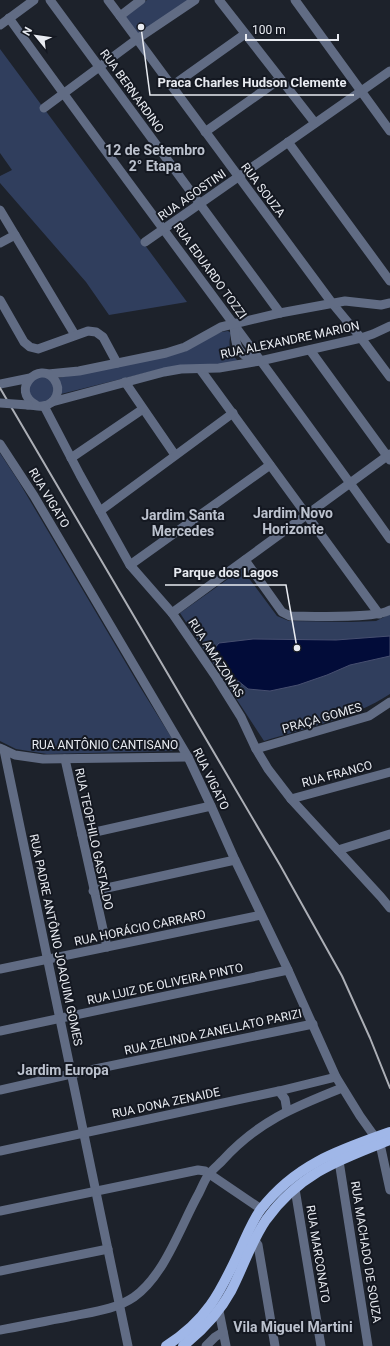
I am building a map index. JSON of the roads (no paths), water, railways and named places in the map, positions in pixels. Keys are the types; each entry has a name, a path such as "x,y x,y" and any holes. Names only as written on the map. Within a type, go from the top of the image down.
{"main road":[{"path":"166,1346 194,1326 212,1305 252,1235 295,1189 308,1178 378,1141 390,1132"},
{"path":"183,1346 202,1331 219,1311 231,1291 261,1209 279,1190 298,1173 320,1159 349,1146 390,1140"}],"street":[{"path":"0,24 34,0"},
{"name":"RUA BERNARDINO","path":"50,0 280,313"},
{"name":"RUA SOUZA","path":"108,0 332,304 361,338 390,377"},
{"path":"120,16 141,0"},
{"path":"44,108 137,39 195,0"},
{"path":"219,0 315,123"},
{"path":"295,0 390,131"},
{"name":"RUA EDUARDO TOZZI","path":"9,18 63,94 234,323"},
{"path":"172,86 245,34"},
{"name":"RUA AGOSTINI","path":"145,242 390,70"},
{"path":"205,132 280,78"},
{"path":"288,142 390,281"},
{"path":"0,210 75,335"},
{"path":"0,244 15,235"},
{"path":"0,300 24,342 30,347 38,349 88,331 96,332 103,337 117,363"},
{"name":"RUA ALEXANDRE MARION","path":"48,374 79,371 166,353 185,347 221,327 280,313 345,301 381,305 390,303"},
{"path":"234,323 237,348 248,359 260,361 390,539"},
{"name":"RUA ALEXANDRE MARION","path":"0,403 40,404 164,372 181,369 220,368 260,361 361,338 390,326"},
{"path":"172,613 350,483 389,457 310,350"},
{"path":"200,369 379,614"},
{"path":"0,384 15,382 38,374 48,374 55,380 57,385 58,391 56,397 40,404 31,403 26,394 27,383 30,378"},
{"path":"125,382 175,456"},
{"name":"RUA AMAZONAS","path":"40,404 130,565 172,613 216,677 241,717 256,749 268,769 291,799 338,850 385,895 390,908"},
{"path":"71,458 143,409"},
{"path":"100,511 233,414"},
{"name":"RUA VIGATO","path":"0,444 34,496 188,757 234,860 288,970 336,1077 378,1141 390,1190"},
{"path":"130,565 270,465"},
{"path":"245,560 282,612 290,616 353,616 379,614 390,610"},
{"name":"PRAÇA GOMES","path":"256,749 369,716 390,702"},
{"name":"RUA ANTÔNIO CANTISANO","path":"2,749 15,755 43,759 188,757"},
{"name":"RUA PADRE ANTÔNIO JOAQUIM GOMES","path":"2,749 128,1346"},
{"name":"RUA TEOPHILO GASTALDO","path":"64,759 107,947"},
{"name":"RUA FRANCO","path":"291,799 390,772"},
{"path":"82,835 211,806"},
{"path":"338,850 390,834"},
{"path":"93,891 234,860"},
{"name":"RUA HORÁCIO CARRARO","path":"0,969 261,915"},
{"name":"RUA LUIZ DE OLIVEIRA PINTO","path":"0,1031 288,970"},
{"name":"RUA ZELINDA ZANELLATO PARIZI","path":"0,1090 313,1024"},
{"name":"RUA DONA ZENAIDE","path":"0,1151 279,1091 336,1077"},
{"path":"0,1330 119,1305 141,1291 161,1267 209,1174 243,1140 276,1117 342,1088"},
{"path":"279,1091 285,1099 288,1111"},
{"name":"RUA MACHADO DE SOUZA","path":"339,1161 368,1346"},
{"path":"0,1211 198,1170 205,1171 261,1209"},
{"name":"RUA MARCONATO","path":"295,1189 321,1346"},
{"path":"252,1235 258,1246 275,1346"},
{"path":"0,1271 108,1249"},
{"path":"219,1311 226,1346"},
{"path":"206,1346 215,1337 223,1332"}],"railway":[{"path":"0,388 280,865 342,976 370,1038 390,1088"}],"place":[{"name":"Praca Charles Hudson Clemente","path":"141,27"},
{"name":"Parque dos Lagos","path":"297,648"}],"district":[{"name":"12 de Setembro 2° Etapa","path":"155,158"},
{"name":"Jardim Novo Horizonte","path":"293,522"},
{"name":"Jardim Santa Mercedes","path":"183,524"},
{"name":"Jardim Europa","path":"63,1070"},
{"name":"Vila Miguel Martini","path":"293,1327"}]}
